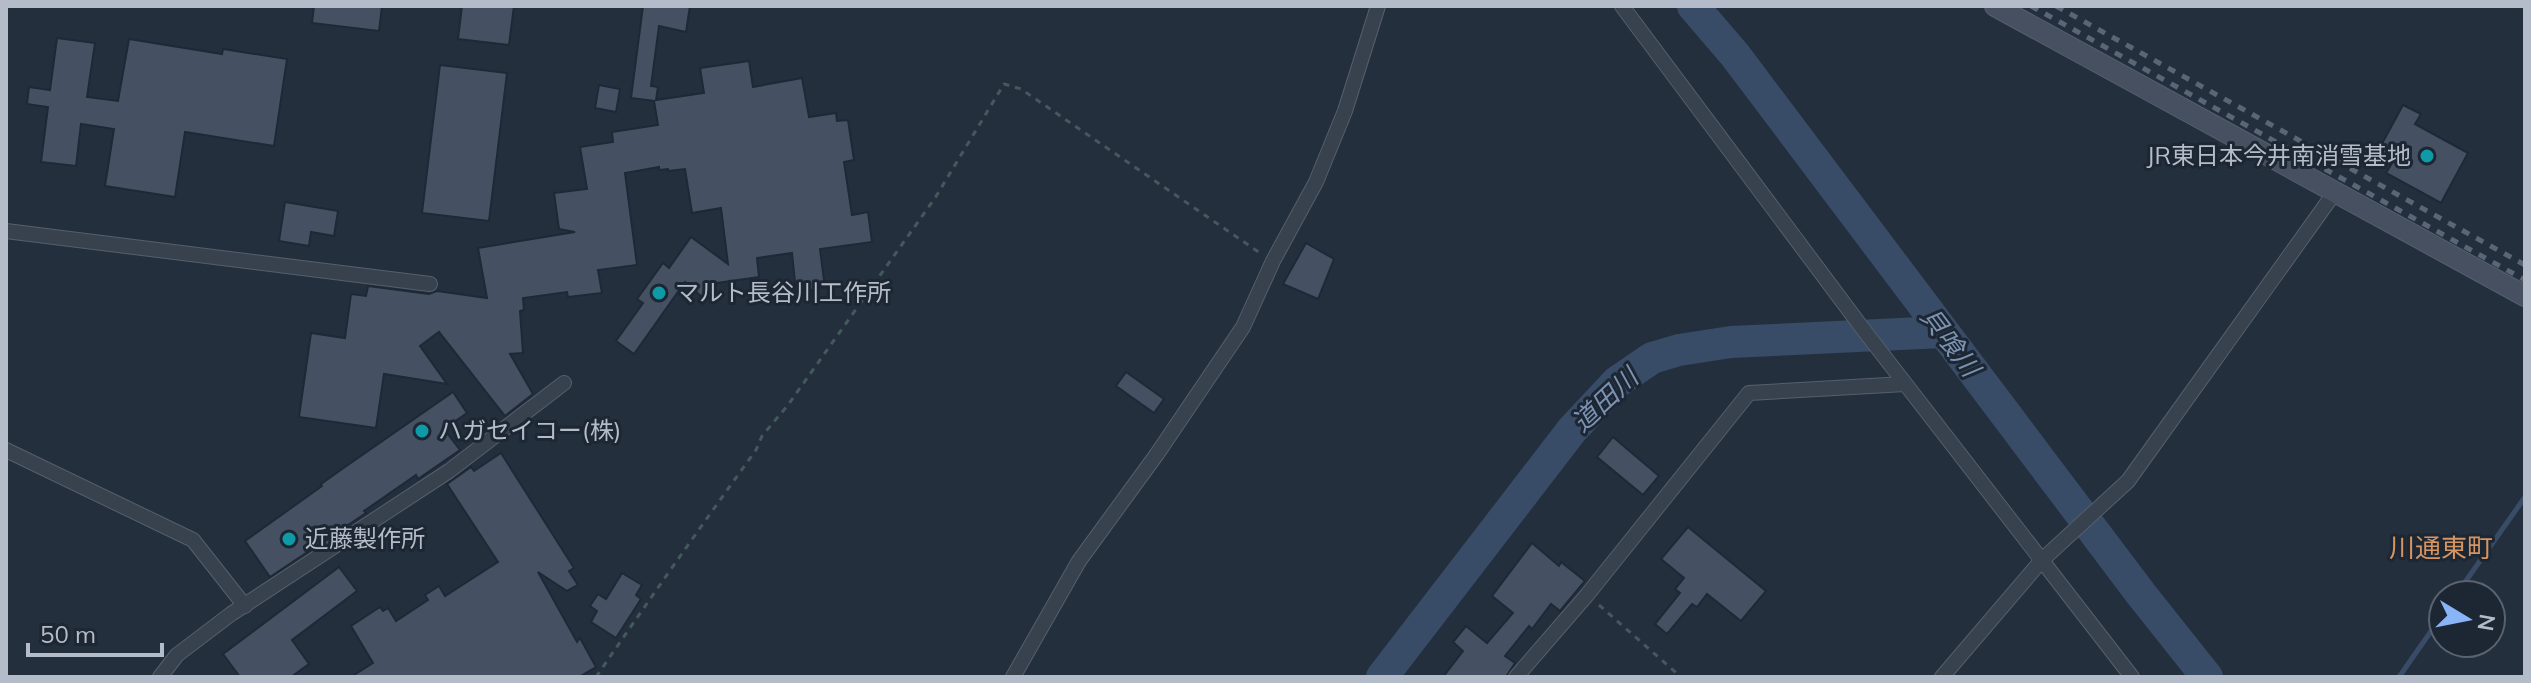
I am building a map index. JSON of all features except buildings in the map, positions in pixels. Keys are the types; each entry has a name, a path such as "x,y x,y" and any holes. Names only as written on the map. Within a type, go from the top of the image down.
{"street":[{"path":"1013,677 1079,561 1157,454 1243,327 1273,261 1316,182 1339,125 1378,6"},
{"path":"1622,6 1902,380 2046,557 2132,677"},
{"path":"1995,6 2525,296"},
{"path":"1942,677 2046,557 2128,481 2335,192"},
{"path":"6,231 430,284"},
{"path":"1516,677 1587,595 1749,393 1902,380"},
{"path":"160,677 177,655 245,606 449,471 564,383"},
{"path":"6,450 193,540 245,606"}],"path":[{"path":"596,677 657,586 672,571 756,450 762,436 788,405 935,198 1004,84 1021,89 1273,261"},
{"path":"1587,595 1681,677"}],"waterway":[{"name":"貝喰川","path":"1693,6 1735,55 2141,594 2207,677"},
{"name":"道田川","path":"1382,677 1572,430 1617,382 1652,358 1679,350 1731,342 1943,332"},
{"path":"2467,579 2525,497"},
{"path":"2399,677 2427,637"}],"railway":[{"path":"2031,6 2525,280"},
{"path":"2056,6 2525,265"}],"place":[{"name":"JR東日本今井南消雪基地","path":"2427,156"},
{"name":"マルト長谷川工作所","path":"659,293"},
{"name":"ハガセイコー(株)","path":"422,431"},
{"name":"近藤製作所","path":"289,539"}],"district":[{"name":"川通東町","path":"2441,548"}]}
